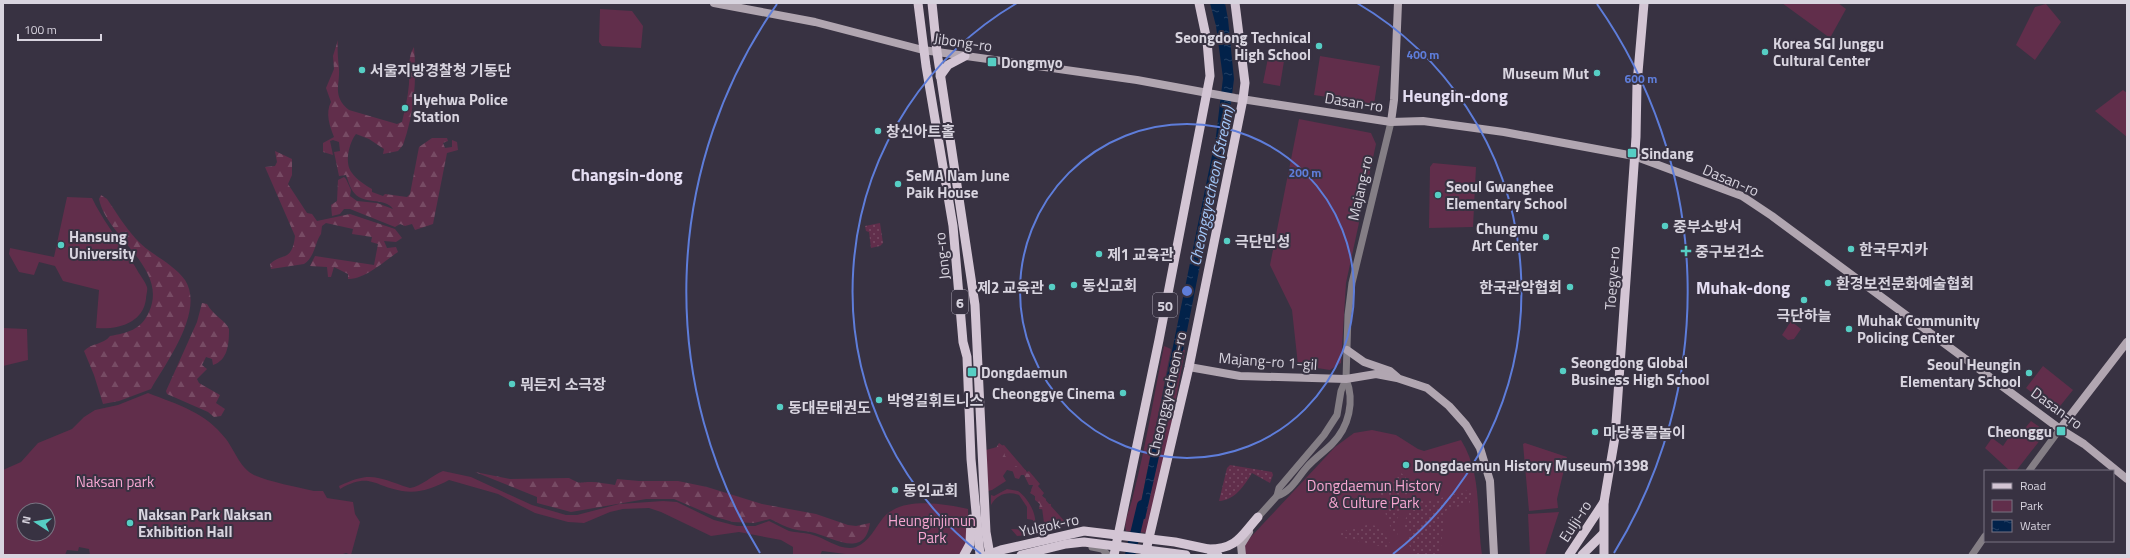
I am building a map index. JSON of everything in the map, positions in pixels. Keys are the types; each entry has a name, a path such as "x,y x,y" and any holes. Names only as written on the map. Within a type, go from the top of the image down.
{"main road":[{"name":"Jibong-ro","path":"714,3 815,22 923,50 1137,80 1239,99"},
{"name":"Jong-ro","path":"918,3 923,50 953,226 963,342 967,357 974,504 980,555"},
{"name":"Jong-ro","path":"932,3 940,76 975,305 986,532 989,554"},
{"name":"Cheonggyecheon-ro","path":"1114,555 1209,93 1210,76 1199,3"},
{"name":"Cheonggyecheon-ro","path":"1146,552 1189,367 1239,99 1245,83 1235,3"},
{"name":"Majang-ro","path":"1391,122 1394,100 1398,3"},
{"name":"Toegye-ro","path":"1604,555 1604,502 1615,437 1634,156 1637,84 1644,3"},
{"path":"940,76 948,65 965,56"},
{"name":"Dasan-ro","path":"1239,99 1391,122 1423,121 1504,132 1634,156 1742,196 1772,216 2060,429 2084,444 2127,479"},
{"path":"2060,429 2127,342"},
{"path":"1347,350 1364,362 1390,372 1397,378 1427,388 1449,406 1466,425 1480,448 1490,481 1494,555"},
{"name":"Majang-ro 1-gil","path":"1189,367 1240,376 1346,379 1376,374 1397,378"},
{"name":"Eulji-ro","path":"1569,555 1604,502"},
{"path":"964,555 970,544 974,504"},
{"path":"1208,549 1219,549 1232,546 1258,517"},
{"path":"1242,555 1241,545 1258,517"},
{"name":"Yulgok-ro","path":"989,554 1010,551 1043,540 1084,531 1149,539 1208,549"},
{"path":"986,532 990,540 998,545 1043,540"},
{"name":"Eulji-ro","path":"1582,555 1603,534"},
{"name":"Yulgok-ro","path":"1021,555 1079,542 1116,545 1146,552 1186,555"},
{"path":"1208,549 1218,555"},
{"path":"1031,555 1042,550"}],"street":[{"name":"Majang-ro","path":"1258,517 1277,496 1279,488 1333,422 1337,415 1346,379 1348,315 1352,283 1391,122"},
{"name":"Majang-ro","path":"1277,496 1284,494 1310,464 1333,443 1342,431 1348,417 1351,399 1350,389 1346,379"},
{"path":"2030,470 2060,429"},
{"path":"1972,555 1984,537"},
{"path":"1052,547 1089,546 1099,548 1108,555"}],"green space":[{"path":"1782,3 1838,3 1846,9 1830,38"},
{"path":"2046,4 2061,22 2035,60 2016,45 2035,7"},
{"path":"600,9 632,11 643,26 641,48 602,46 599,42"},
{"path":"338,40 338,90 340,100 349,110 397,124 402,122 408,94 410,55 414,47 414,97 410,121 403,145 398,151 383,154 384,149 369,139 356,134 351,142 348,153 348,164 354,175 361,182 372,189 372,192 383,196 385,194 407,197 410,194 419,147 432,138 447,138 448,141 443,143 445,148 452,147 452,140 457,142 458,150 447,153 433,224 415,230 412,224 405,226 400,224 395,227 350,209 344,209 340,214 332,216 331,205 337,201 338,180 344,177 351,190 350,196 357,201 377,203 393,209 385,203 367,200 356,195 351,188 346,175 339,176 334,152 340,151 339,142 333,140 330,141 333,155 323,152 323,143 334,137 328,115 331,102 326,88 334,69 333,56"},
{"path":"1320,56 1380,66 1374,104 1314,95"},
{"path":"1268,58 1284,61 1280,86 1263,83"},
{"path":"2123,90 2127,93 2127,137 2095,111"},
{"path":"1299,119 1371,133 1376,144 1346,283 1341,363 1330,370 1298,365 1292,310 1270,265"},
{"path":"275,151 292,159 292,175 288,184 307,213 312,214 317,221 350,214 395,229 402,238 396,242 384,241 387,248 396,247 398,252 368,273 361,276 348,279 348,274 334,267 331,277 328,277 327,267 310,266 315,256 374,265 378,244 371,242 372,237 352,234 353,229 326,223 322,226 321,234 313,254 308,261 304,264 271,269 270,264 274,260 286,256 292,250 295,236 265,167 275,166 277,162"},
{"path":"1433,163 1476,167 1473,227 1429,228 1430,167"},
{"path":"101,195 107,199 124,224 141,244 180,274 185,280 190,293 190,306 187,321 181,336 174,351 151,389 119,401 103,404 94,375 84,351 87,348 104,341 110,336 122,334 138,327 149,312 153,296 151,281 144,267 104,213 99,199"},
{"path":"67,197 92,198 146,285 147,291 144,307 135,319 128,323 113,328 96,328 99,290 63,281 55,266 39,262 34,275 19,272 9,254 10,248 54,257"},
{"path":"880,223 883,243 880,246 871,248 869,232 866,231 865,226"},
{"path":"202,303 207,304 229,329 229,340 225,355 218,363 213,365 212,359 206,357 202,365 207,369 197,379 199,383 220,395 216,403 225,409 221,416 214,417 208,412 167,394 166,391 197,322"},
{"path":"1791,321 1801,329 1794,339 1788,340 1782,335"},
{"path":"3,328 27,329 28,360 3,366"},
{"path":"1164,346 1171,349 1138,518 1145,519 1182,350 1185,350 1163,469 1148,533 1126,531 1126,518 1142,458"},
{"path":"2043,366 2073,390 2056,411 2026,388"},
{"name":"Naksan park","path":"148,393 191,410 218,430 226,439 241,464 254,475 292,486 314,491 323,491 327,498 353,502 355,514 360,522 351,555 346,553 340,555 90,555 89,549 79,547 78,551 67,550 65,555 3,555 3,470 21,462 38,443 72,429 84,417 95,410 118,405"},
{"path":"2031,421 2044,430 2044,435 2017,470 2009,470 1985,448 1992,438 2003,446 2011,434 2017,438"},
{"name":"Dongdaemun History & Culture Park","path":"1372,430 1396,435 1418,449 1424,451 1461,440 1468,453 1476,481 1482,555 1244,555 1243,549 1248,540 1335,447 1354,433"},
{"path":"999,443 1003,446 1005,456 1013,462 1012,467 1009,467 1002,461 1002,457 996,448"},
{"path":"1525,443 1567,457 1557,499 1558,508 1529,511 1523,444"},
{"path":"1004,445 1027,472 1029,471 1040,484 1038,486 1044,493 1042,496 1068,525 1043,531 1044,523 1042,508 1031,490 1033,485 1023,474 1007,470 1003,476 1006,481 988,491 986,450"},
{"path":"1230,465 1272,472 1273,475 1270,483 1252,473 1238,492 1230,498 1219,501 1227,468"},
{"path":"1016,466 1020,469 1026,470 1026,473 1029,474 1031,479 1035,481 1034,485 1029,485 1024,475 1021,475 1019,479 1015,478 1012,469"},
{"name":"Heunginjimun Park","path":"443,471 471,477 532,505 566,515 577,515 619,504 663,501 677,502 714,520 737,526 755,526 769,521 789,531 810,534 845,548 856,547 865,542 883,518 891,511 912,504 924,503 948,505 968,509 968,541 960,555 853,555 822,551 820,555 793,555 793,547 781,540 739,532 711,536 661,512 649,508 623,509 610,512 584,523 568,522 535,513 498,494 449,480 438,486 414,492 392,489 365,481 358,481 340,489 339,486 360,478 375,477 410,488 419,485"},
{"path":"475,472 510,479 569,478 580,483 594,482 615,485 617,479 639,481 678,481 707,487 762,504 816,514 848,525 856,526 870,523 867,534 862,540 856,543 848,543 840,542 815,533 796,530 770,519 754,523 733,522 716,517 674,499 646,499 571,512 537,503 537,497"},
{"path":"1401,473 1408,482 1410,494 1380,495 1377,488 1377,483 1390,487"},
{"path":"1033,488 1041,489 1041,495 1046,499 1045,504 1051,504 1050,510 1039,509 1040,504 1035,500 1035,496 1030,493"},
{"path":"1007,489 1018,491 1027,500 1033,512 1035,525 1034,530 1030,535 1017,536 1011,529 1033,530 1033,520 1027,519 1027,507 1019,495 1011,493 1003,494 996,498 991,505 991,495 994,496"},
{"path":"1472,489 1469,504 1448,509 1445,512 1440,555 1419,555 1413,553 1405,536 1410,535 1410,531 1404,531 1405,520 1415,501 1434,500"},
{"path":"1397,499 1407,499 1396,521 1398,540 1387,520 1383,502"},
{"path":"1559,512 1545,555 1530,555 1528,514"},
{"path":"1367,525 1380,526 1392,547 1388,548 1336,536 1347,530"}],"water":[{"path":"1210,3 1225,3 1228,19 1234,79 1229,119 1185,341 1145,519 1138,517 1216,136 1223,78 1216,26"}],"waterway":[{"name":"Cheonggyecheon (Stream)","path":"1130,555 1142,505"}],"place":[{"name":"Seongdong Technical High School","path":"1319,46"},
{"name":"Korea SGI Junggu Cultural Center","path":"1765,52"},
{"name":"Dongmyo","path":"992,62"},
{"name":"서울지방경찰청 기동단","path":"362,70"},
{"name":"Museum Mut","path":"1597,73"},
{"name":"Hyehwa Police Station","path":"405,108"},
{"name":"창신아트홀","path":"878,131"},
{"name":"Sindang","path":"1632,153"},
{"name":"SeMA Nam June Paik House","path":"898,184"},
{"name":"Seoul Gwanghee Elementary School","path":"1438,195"},
{"name":"중부소방서","path":"1665,226"},
{"name":"Chungmu Art Center","path":"1546,237"},
{"name":"극단민성","path":"1227,241"},
{"name":"Hansung University","path":"61,245"},
{"name":"한국무지카","path":"1851,249"},
{"name":"중구보건소","path":"1686,251"},
{"name":"제1 교육관","path":"1099,254"},
{"name":"환경보전문화예술협회","path":"1828,283"},
{"name":"동신교회","path":"1074,285"},
{"name":"제2 교육관","path":"1052,287"},
{"name":"한국관악협회","path":"1570,287"},
{"name":"극단하늘","path":"1804,300"},
{"name":"Muhak Community Policing Center","path":"1849,329"},
{"name":"Seongdong Global Business High School","path":"1563,371"},
{"name":"Dongdaemun","path":"972,372"},
{"name":"Seoul Heungin Elementary School","path":"2029,373"},
{"name":"뭐든지 소극장","path":"512,384"},
{"name":"Cheonggye Cinema","path":"1123,393"},
{"name":"박영길휘트니스","path":"879,400"},
{"name":"동대문태권도","path":"780,407"},
{"name":"Cheonggu","path":"2061,431"},
{"name":"마당풍물놀이","path":"1595,432"},
{"name":"Dongdaemun History Museum 1398","path":"1406,465"},
{"name":"동인교회","path":"895,490"},
{"name":"Naksan Park Naksan Exhibition Hall","path":"130,523"}],"district":[{"name":"Heungin-dong","path":"1455,96"},
{"name":"Changsin-dong","path":"627,175"},
{"name":"Muhak-dong","path":"1743,288"}]}
